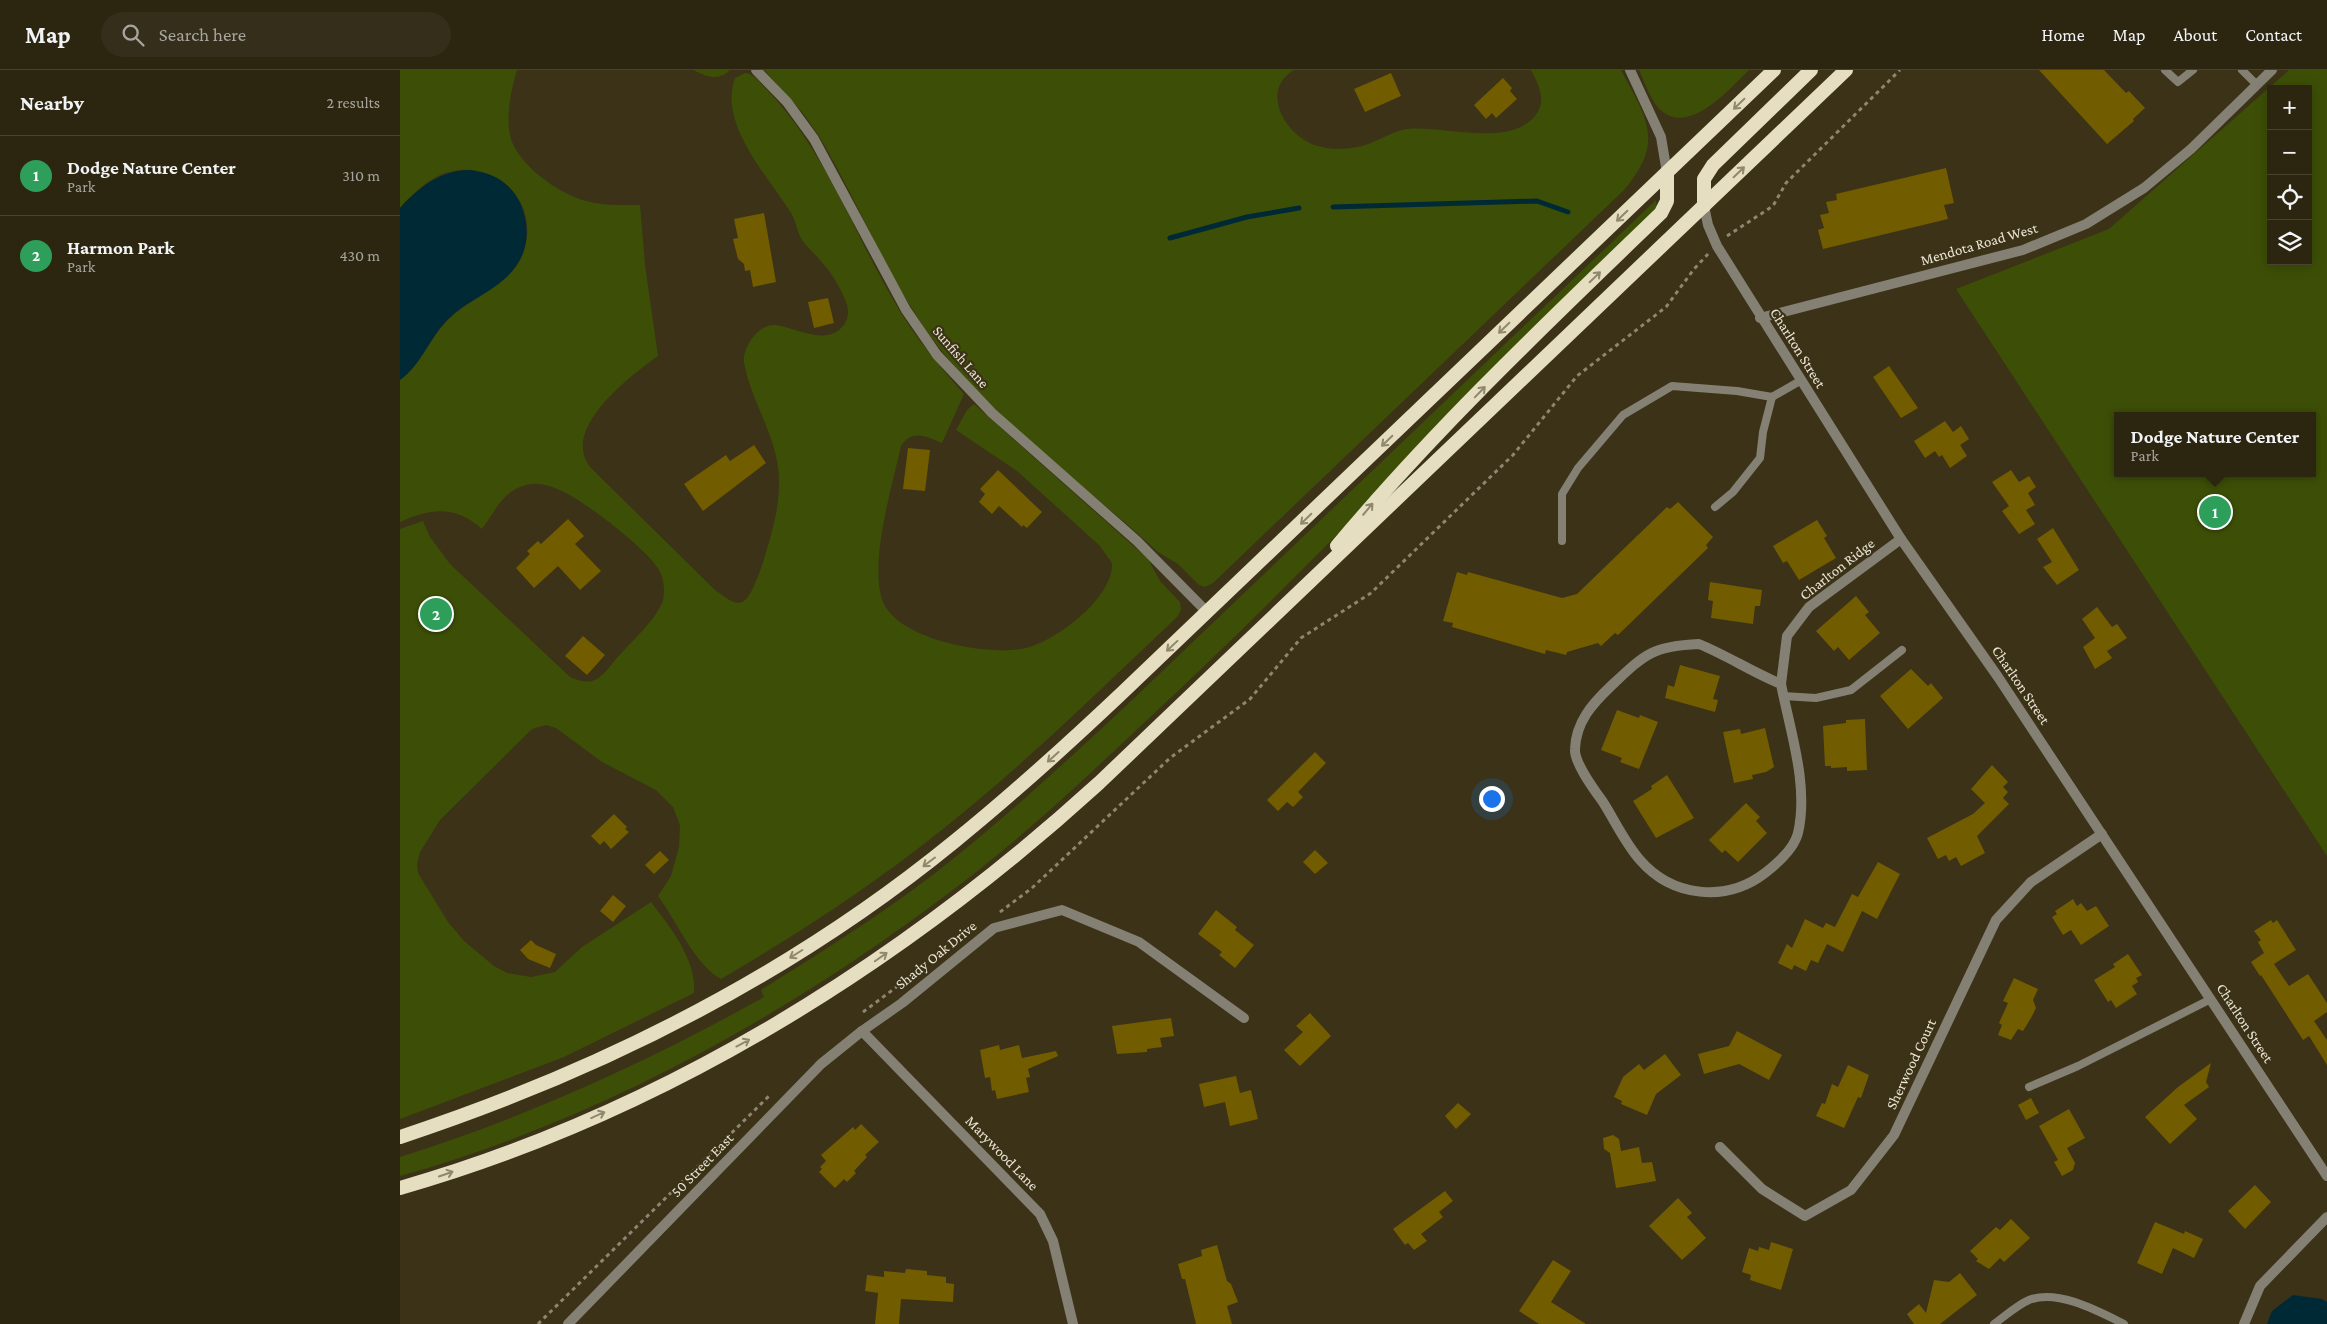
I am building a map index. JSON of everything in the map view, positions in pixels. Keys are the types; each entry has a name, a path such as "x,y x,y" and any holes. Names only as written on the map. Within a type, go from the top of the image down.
{"highway":[{"path":"400,1137 536,1088 638,1042 737,990 833,930 924,865 1005,800 1207,612 1774,70"},
{"path":"1704,206 1704,179 1712,165 1811,70"},
{"path":"400,1188 525,1146 630,1101 764,1032 861,971 968,893 1063,815 1846,70"},
{"path":"1291,600 1375,500 1536,335 1661,213 1667,202 1667,172"}],"street":[{"name":"Sunfish Lane","path":"756,70 791,107 814,139 906,310 937,354 992,413 1137,541 1207,612"},
{"path":"1630,70 1661,137 1667,172"},
{"name":"Mendota Road West","path":"1760,318 2023,250 2086,224 2144,188 2190,149 2272,70"},
{"name":"Charlton Street","path":"1704,206 1714,240 1749,294 1760,318 1901,539 1998,677 2327,1176"},
{"name":"Charlton Ridge","path":"1781,684 1753,672 1728,656 1699,644 1672,646 1643,656 1590,705 1579,726 1574,751 1586,775 1640,860 1662,878 1689,891 1722,893 1756,880 1782,860 1798,835 1802,799 1781,684 1787,636 1809,607 1901,539"},
{"name":"Sherwood Court","path":"1720,1147 1762,1189 1805,1216 1851,1190 1894,1135 1996,920 2031,882 2102,834"},
{"name":"Shady Oak Drive","path":"862,1031 902,1003 994,928 1062,910 1139,942 1244,1018"},
{"name":"50 Street East","path":"568,1324 821,1064 862,1031"},
{"name":"Marywood Lane","path":"862,1031 1040,1214 1054,1241 1073,1324"},
{"path":"2244,1324 2260,1286 2327,1216"}],"lane":[{"path":"2165,70 2178,82 2194,70"},
{"path":"2242,70 2257,85"},
{"path":"1562,541 1562,494 1578,468 1623,415 1672,386 1737,391 1772,397 1800,381"},
{"path":"1715,507 1733,492 1760,458 1763,432 1772,397"},
{"path":"1783,696 1816,698 1851,690 1902,650"},
{"path":"2029,1087 2087,1062 2211,999"},
{"path":"1994,1324 2028,1300 2045,1298 2074,1302 2092,1308 2124,1324"}],"path":[{"path":"1735,230 1773,206 1786,183 1900,70"},
{"path":"992,918 1032,888 1170,758 1250,699 1301,638 1371,593 1513,456 1577,376 1666,307 1694,269"},
{"path":"857,1018 920,970"},
{"path":"538,1324 775,1091"}],"green space":[{"path":"400,70 517,70 510,102 510,135 514,146 530,167 552,185 586,201 613,205 640,205 645,265 658,356 616,390 602,405 591,421 584,437 584,453 591,468 716,591 729,600 736,603 742,602 753,588 764,559 778,503 778,467 767,427 747,375 744,362 746,350 758,332 769,325 783,326 810,334 828,335 836,332 843,326 848,314 845,299 836,281 802,240 791,213 748,149 739,131 733,113 732,95 735,78 745,73 752,75 760,82 808,142 825,170 901,313 931,355 964,394 942,443 925,436 915,436 910,437 901,446 884,521 879,561 881,596 888,611 902,623 940,641 984,649 1021,649 1049,638 1079,617 1093,604 1110,577 1112,563 1099,545 1017,471 956,430 967,410 974,404 1148,559 1160,581 1180,602 1181,609 1178,616 1063,725 974,804 917,850 835,908 721,979 703,964 694,953 658,896 671,876 679,847 680,825 673,807 656,790 602,762 556,728 546,725 532,729 440,820 420,852 417,864 418,873 448,922 464,941 494,966 507,973 531,977 555,972 582,947 651,902 674,933 687,956 694,981 694,993 564,1057 400,1119 400,529 423,521 430,537 450,564 570,677 585,682 601,676 642,631 660,607 664,588 659,570 643,551 602,517 576,499 546,485 531,484 511,492 500,503 482,529 462,516 442,511 422,514 400,522 400,380 414,367 447,321 458,311 494,288 514,269 521,258 526,243 527,227 524,212 518,198 509,187 497,178 469,170 453,171 438,176 411,196 400,208"},
{"path":"693,70 730,70 721,76 712,77"},
{"path":"764,70 1294,70 1283,79 1278,90 1281,113 1287,124 1296,134 1307,141 1324,148 1338,149 1365,145 1407,129 1474,133 1509,131 1523,126 1535,116 1541,105 1537,81 1531,70 1621,70 1644,117 1648,130 1648,144 1637,173 1624,190 1213,583 1205,587 1199,585 1178,564 1158,552 1039,450 982,396 955,367 931,337 900,289 819,136 803,113"},
{"path":"1639,70 1749,70 1730,89 1706,108 1693,115 1680,118 1668,115 1656,105"},
{"path":"2289,70 2327,70 2327,856 1956,289 2109,229 2267,89 2267,265 2312,265 2312,85 2272,85"},
{"path":"1656,200 1657,208 1301,571 1180,689 1079,783 975,873 910,922 843,968 773,1012 702,1052 629,1089 554,1122 478,1151 400,1176 400,1157 494,1124 586,1086 676,1044 764,997 761,990 871,919 960,854 1059,768 1107,723"}],"water":[{"path":"470,170 494,176 507,185 517,197 526,223 527,235 523,253 509,275 447,320 414,367 400,380 400,208 415,193 440,176"},
{"path":"2293,1295 2322,1299 2327,1302 2327,1324 2267,1324 2272,1311"}],"building":[{"path":"2039,70 2104,70 2126,93 2129,91 2145,108 2133,119 2134,121 2107,144"},
{"path":"1391,73 1401,96 1365,112 1354,89"},
{"path":"1503,78 1512,88 1510,91 1517,99 1496,118 1492,113 1486,119 1474,105"},
{"path":"1946,168 1954,203 1944,205 1948,219 1823,249 1818,230 1824,228 1820,215 1829,213 1826,202 1837,200 1836,194"},
{"path":"764,213 776,282 753,287 750,270 745,271 744,264 738,259 733,239 738,238 734,219"},
{"path":"828,298 834,323 814,328 808,302"},
{"path":"1889,366 1918,408 1901,418 1873,377"},
{"path":"1945,421 1953,432 1961,426 1969,439 1960,445 1967,456 1950,468 1942,455 1939,457 1935,451 1925,458 1914,441"},
{"path":"754,445 766,463 703,511 684,484 726,455 730,461"},
{"path":"908,448 930,450 925,491 903,489"},
{"path":"998,470 1042,512 1027,528 1023,525 1022,527 999,506 992,514 979,502 985,494 980,489"},
{"path":"2011,470 2019,482 2029,476 2036,487 2028,493 2035,505 2026,510 2035,524 2019,534 2002,511 2009,506 1992,482"},
{"path":"1678,502 1713,537 1706,545 1708,548 1618,635 1615,633 1601,646 1598,643 1567,652 1566,655 1546,650 1545,654 1452,627 1453,623 1443,621 1457,572 1467,575 1468,572 1562,598 1577,594 1667,507 1670,509"},
{"path":"568,519 584,536 575,544 601,571 580,590 558,566 534,588 516,568 530,554 527,551 538,541 541,544"},
{"path":"1817,520 1827,536 1824,538 1836,558 1799,580 1787,561 1783,563 1773,546"},
{"path":"2053,528 2079,570 2057,585 2043,567 2052,562 2037,539"},
{"path":"1710,582 1762,590 1760,606 1755,606 1753,624 1711,618 1713,601 1708,600"},
{"path":"1856,596 1869,612 1865,615 1880,633 1849,660 1838,647 1834,651 1816,631"},
{"path":"2097,607 2112,627 2117,624 2127,638 2107,651 2112,658 2095,669 2083,647 2095,638 2082,619"},
{"path":"583,636 605,655 587,675 565,656"},
{"path":"1680,665 1720,676 1713,699 1718,700 1715,712 1665,698 1668,685 1674,687"},
{"path":"1911,669 1928,686 1931,683 1943,698 1908,729 1880,696"},
{"path":"1617,710 1639,718 1640,715 1658,722 1639,769 1620,762 1622,758 1601,750"},
{"path":"1865,719 1867,770 1847,771 1847,767 1831,768 1831,766 1825,766 1823,726 1846,723 1846,720"},
{"path":"1765,728 1774,767 1766,772 1752,775 1753,779 1734,783 1723,732 1740,729 1741,734"},
{"path":"1315,752 1326,763 1298,792 1303,797 1293,807 1287,802 1278,811 1267,800"},
{"path":"1992,765 2008,782 2003,787 2008,792 2003,798 2009,804 1977,836 1985,853 1961,866 1956,857 1949,861 1946,855 1938,859 1927,838 1973,814 1985,803 1971,789"},
{"path":"1667,775 1694,818 1656,838 1633,801 1652,789 1651,786"},
{"path":"1746,803 1760,817 1756,821 1767,833 1738,862 1725,850 1722,853 1709,840"},
{"path":"614,814 627,827 625,829 629,832 611,849 604,841 600,845 591,836"},
{"path":"1315,850 1328,863 1315,874 1303,862"},
{"path":"660,851 669,860 654,874 645,865"},
{"path":"1878,862 1900,874 1877,919 1862,911 1843,952 1827,944 1818,963 1811,960 1806,971 1794,965 1792,970 1778,963 1787,944 1792,948 1805,919 1823,928 1826,923 1835,927 1852,894 1858,897"},
{"path":"613,895 626,906 613,922 600,911"},
{"path":"2073,899 2077,906 2081,903 2087,911 2096,906 2109,926 2081,945 2071,930 2063,935 2052,917 2057,914 2055,911"},
{"path":"1216,910 1237,927 1235,930 1254,945 1235,968 1219,955 1222,952 1198,934"},
{"path":"2271,920 2273,923 2277,920 2296,950 2274,964 2289,986 2308,974 2327,1003 2327,1012 2314,1021 2327,1040 2327,1065 2309,1036 2303,1040 2251,962 2264,953 2258,942 2261,940 2254,931"},
{"path":"531,940 536,945 556,954 550,968 528,959 520,950"},
{"path":"2128,954 2142,975 2136,978 2138,982 2132,986 2137,994 2116,1008 2111,1000 2108,1002 2094,980 2115,967 2113,964"},
{"path":"2014,978 2038,989 2033,1000 2036,1008 2031,1018 2023,1031 2018,1029 2011,1040 1998,1035 2002,1025 1999,1023 2008,1003 2003,1001"},
{"path":"1310,1013 1331,1036 1300,1066 1284,1050 1303,1032 1296,1026"},
{"path":"1171,1018 1174,1036 1160,1038 1162,1047 1147,1049 1147,1052 1117,1054 1112,1026"},
{"path":"1737,1031 1782,1055 1769,1080 1739,1064 1704,1074 1698,1054 1729,1046"},
{"path":"999,1045 1000,1050 1019,1045 1022,1058 1056,1051 1058,1056 1028,1069 1030,1077 1026,1078 1029,1092 997,1099 995,1090 992,1091 990,1077 985,1078 980,1050"},
{"path":"1665,1054 1681,1075 1656,1094 1647,1115 1621,1104 1622,1101 1614,1097 1623,1077 1639,1064 1644,1070"},
{"path":"2211,1063 2206,1082 2209,1087 2184,1105 2197,1119 2170,1144 2145,1117 2178,1087"},
{"path":"1848,1065 1869,1075 1861,1098 1858,1097 1844,1128 1816,1116 1822,1103 1825,1104 1832,1084 1838,1087"},
{"path":"1236,1076 1240,1093 1251,1090 1258,1119 1230,1126 1225,1102 1204,1107 1199,1084"},
{"path":"2031,1098 2039,1113 2026,1120 2018,1105"},
{"path":"1458,1103 1471,1114 1456,1129 1445,1116"},
{"path":"2069,1109 2085,1138 2067,1148 2075,1163 2073,1170 2062,1176 2054,1162 2058,1160 2039,1126"},
{"path":"861,1124 879,1142 865,1155 867,1157 854,1171 856,1173 847,1182 844,1179 835,1188 819,1172 822,1169 820,1167 826,1161 821,1155 853,1127 855,1130"},
{"path":"1613,1135 1619,1139 1621,1151 1639,1147 1642,1163 1652,1162 1656,1181 1616,1188 1610,1153 1604,1149 1603,1138"},
{"path":"2255,1185 2271,1202 2245,1229 2228,1211"},
{"path":"1445,1191 1453,1201 1439,1212 1443,1217 1421,1234 1427,1241 1414,1250 1408,1243 1405,1245 1393,1229"},
{"path":"1678,1198 1692,1213 1687,1217 1706,1238 1682,1260 1649,1226"},
{"path":"2011,1219 2030,1238 2004,1262 2000,1258 1989,1269 1976,1261 1978,1259 1970,1251 1996,1227 2000,1230"},
{"path":"2155,1222 2184,1234 2185,1231 2203,1239 2194,1258 2173,1248 2162,1274 2137,1263"},
{"path":"1771,1242 1793,1249 1781,1290 1750,1280 1751,1275 1742,1272 1749,1248 1758,1251 1759,1247 1769,1250"},
{"path":"1217,1245 1227,1281 1231,1284 1238,1302 1227,1306 1232,1324 1196,1324 1185,1279 1182,1279 1178,1264 1202,1256 1201,1250"},
{"path":"1553,1260 1571,1271 1551,1302 1586,1324 1539,1324 1519,1311"},
{"path":"906,1269 927,1271 927,1275 946,1277 946,1283 954,1284 953,1302 901,1299 899,1324 875,1324 878,1293 865,1291 867,1275 884,1277 884,1271 905,1273"},
{"path":"1960,1273 1977,1295 1940,1324 1914,1324 1907,1314 1919,1304 1926,1313 1934,1280 1949,1282"}],"waterway":[{"path":"1333,207 1537,201 1568,212"},
{"path":"1170,238 1247,217 1299,208"}],"place":[{"name":"Dodge Nature Center","path":"2215,512"},
{"name":"Harmon Park","path":"436,614"}]}
